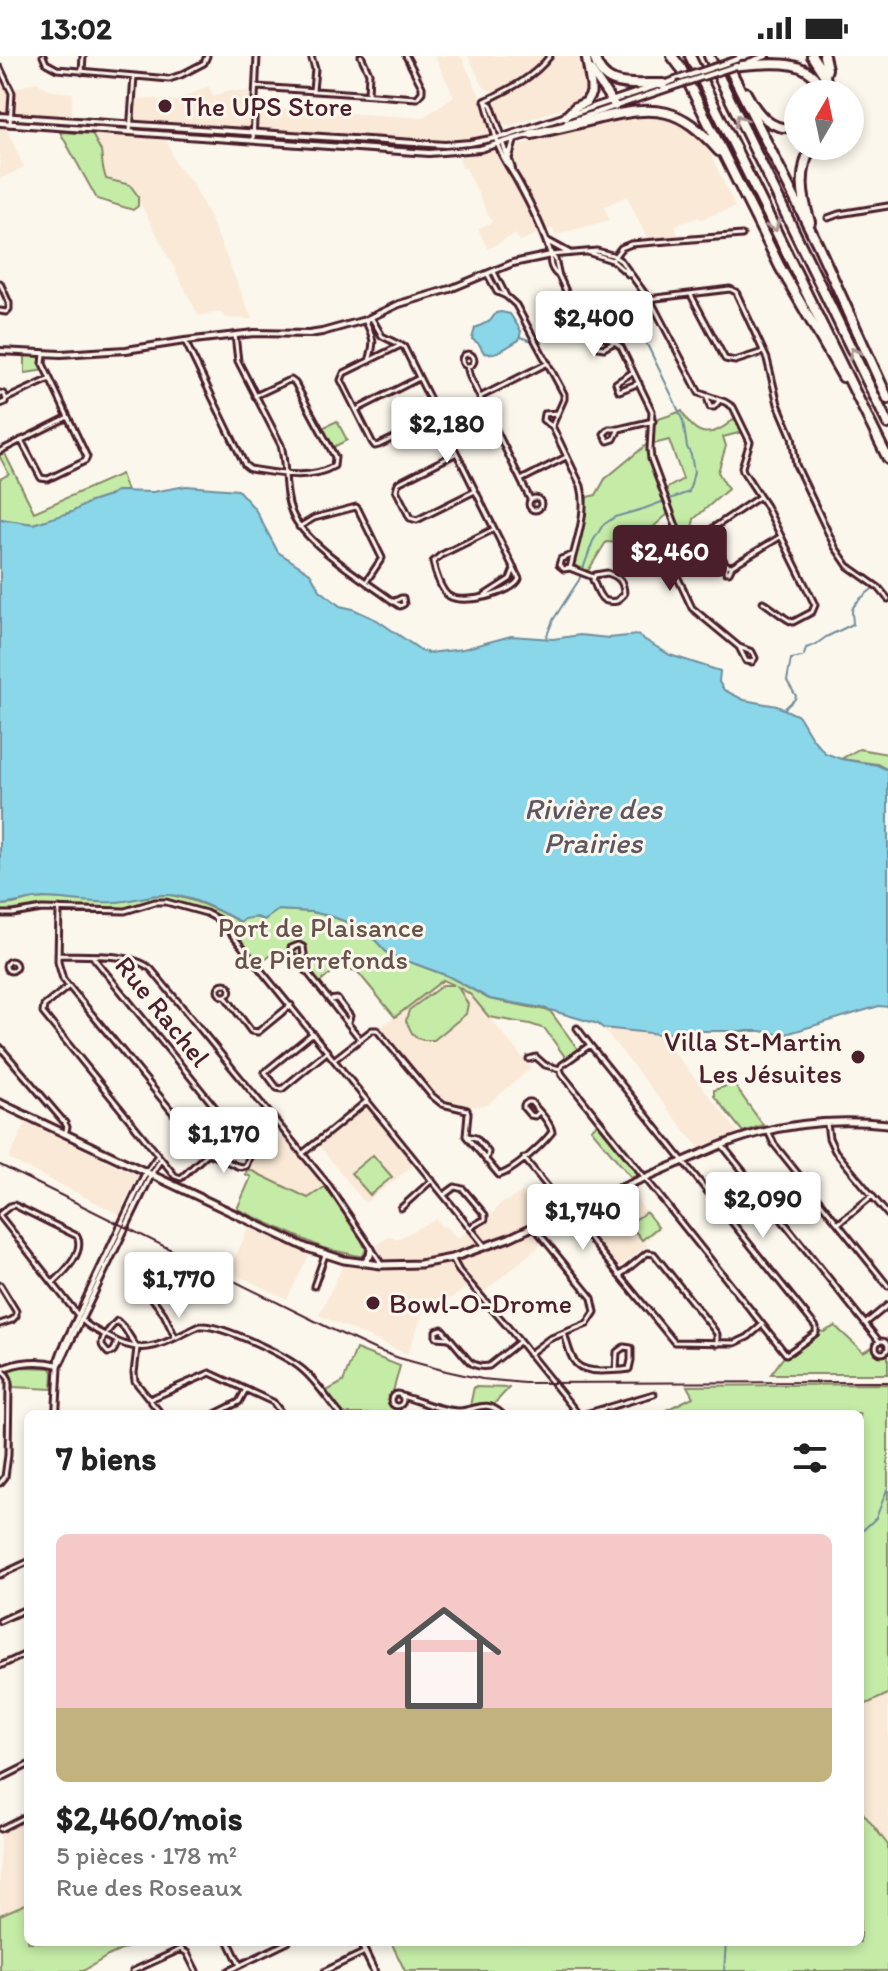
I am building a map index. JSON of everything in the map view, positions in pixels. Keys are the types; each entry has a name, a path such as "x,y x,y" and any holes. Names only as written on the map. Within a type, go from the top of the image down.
{"highway":[{"path":"594,56 600,71 612,81 628,85 663,84"},
{"path":"674,56 780,267 863,409"},
{"path":"690,56 888,459"},
{"path":"709,56 888,424"},
{"path":"812,56 826,80"},
{"path":"824,56 825,76"},
{"path":"737,65 888,399"},
{"path":"532,134 628,112 657,111 694,125 725,157"},
{"path":"806,160 802,171 802,192 818,245"}],"main road":[{"path":"566,116 586,102 590,95 586,56"},
{"path":"723,56 737,65 757,111 767,121 784,129"},
{"path":"737,65 781,61 799,63 818,80"},
{"path":"588,67 613,104"},
{"path":"0,1103 51,1121 65,1134 296,1244 325,1255 381,1265 420,1264 485,1248 722,1145 768,1130 827,1122 888,1124"},
{"path":"363,1263 370,1256 371,1249"}],"street":[{"path":"43,56 46,63 57,69 159,79 181,75 204,63 207,56"},
{"path":"82,72 83,56"},
{"path":"253,140 257,56"},
{"path":"311,56 315,69 313,90"},
{"path":"361,56 369,73 368,94"},
{"path":"257,87 417,98 422,87 406,56"},
{"path":"550,56 525,80 485,101 499,137 504,161 540,225 554,272 559,276 582,323 621,347 652,411 650,453 677,529 669,559 692,608 739,647"},
{"path":"737,65 747,56"},
{"path":"0,116 439,145 466,143 499,137 613,104 766,56"},
{"path":"0,68 12,93 10,124"},
{"path":"130,132 134,76"},
{"path":"0,123 436,153 501,144 663,84 676,83"},
{"path":"509,160 514,140"},
{"path":"501,144 514,175"},
{"path":"828,218 888,206"},
{"path":"613,258 621,248 631,244 742,235"},
{"path":"547,241 569,253"},
{"path":"0,351 44,354 126,350 235,335 268,332 309,334 336,330 399,304 488,275 514,262 597,251 623,263 648,299 694,386 699,393 733,407 749,440 743,470 766,506 815,608 810,614 791,622 763,602"},
{"path":"494,272 506,296"},
{"path":"488,275 497,292 516,305 564,394 552,426"},
{"path":"0,283 9,303 6,312 0,311"},
{"path":"648,299 735,290 764,351 779,407 792,437 796,465 835,547 848,566 879,588 888,599"},
{"path":"691,295 725,359 735,361 764,351"},
{"path":"368,319 386,343 385,353"},
{"path":"368,319 373,346 369,361"},
{"path":"597,334 595,342 598,347 604,348 615,341"},
{"path":"235,335 238,361 281,445 291,512 299,527 313,542 393,602"},
{"path":"185,341 245,465 250,469 285,474 313,475 331,469 335,457 295,383 287,381 255,396"},
{"path":"386,343 401,345"},
{"path":"401,345 344,373 341,380 356,410 375,446 438,417"},
{"path":"401,345 457,453 519,579 508,590 489,597 451,598 446,594 433,562 494,529"},
{"path":"373,346 385,353"},
{"path":"21,440 41,478 48,479 85,461 87,457 43,364 44,354"},
{"path":"480,397 548,363"},
{"path":"467,366 530,499"},
{"path":"633,372 616,383 616,387 619,391 639,383"},
{"path":"356,410 419,378"},
{"path":"0,404 50,379"},
{"path":"0,393 6,399"},
{"path":"707,397 710,407 719,401"},
{"path":"558,413 544,414 543,420 552,426 584,497 570,568"},
{"path":"0,451 69,417"},
{"path":"619,429 653,421"},
{"path":"457,453 398,483 396,490 413,520 475,491"},
{"path":"521,480 566,457"},
{"path":"759,497 710,532 711,538 726,565 732,566 781,537"},
{"path":"299,527 314,518 352,507 358,509 382,558 366,582"},
{"path":"573,555 563,557 560,567 593,577 602,600 617,601 623,597 624,591 618,577 607,573 593,577"},
{"path":"481,597 510,579 514,569"},
{"path":"0,914 37,909 125,911 166,902 206,913 221,921 485,1248"},
{"path":"59,909 59,971 199,1146 208,1153 180,1178 175,1176 43,1013 44,1006 69,986"},
{"path":"58,955 136,960 151,969 329,1186 381,1265"},
{"name":"Rue Rachel","path":"93,957 248,1148 250,1157 244,1167 239,1167 208,1153"},
{"path":"297,959 329,1000 337,999 343,1006 350,1016 347,1023 360,1039"},
{"path":"0,962 6,965"},
{"path":"225,996 254,1032 291,1005"},
{"path":"560,1069 786,1354 816,1333 816,1327 577,1028"},
{"path":"335,1059 372,1030 377,1030 431,1095 442,1104 467,1110 466,1136 476,1138 488,1152 486,1161 496,1174 502,1175 552,1132 551,1126 539,1112"},
{"path":"313,1033 267,1070 266,1074 277,1088 282,1089 328,1051"},
{"path":"560,1069 590,1045"},
{"path":"0,1047 67,1126 65,1134"},
{"path":"529,1059 536,1057 545,1065 560,1069"},
{"path":"302,1154 368,1101"},
{"path":"50,1106 54,1113 51,1121"},
{"path":"827,1122 835,1151 888,1215"},
{"path":"768,1130 773,1142 888,1286"},
{"path":"722,1145 879,1341"},
{"path":"56,1410 62,1350 160,1157"},
{"path":"524,1158 674,1342 717,1344 742,1340 762,1325"},
{"path":"59,1365 149,1174"},
{"path":"401,1208 432,1180"},
{"path":"444,1195 455,1187 463,1189 485,1215 485,1219 471,1227"},
{"path":"839,1223 872,1196"},
{"path":"53,1283 69,1268 80,1240 14,1205 10,1206 0,1215 82,1321 117,1343 137,1348 155,1347 206,1326 226,1330 301,1368 337,1410"},
{"path":"529,1354 549,1339 587,1324 595,1312 592,1298 534,1227"},
{"path":"619,1276 647,1253 654,1254 717,1334 717,1344"},
{"path":"314,1286 325,1255"},
{"path":"452,1258 459,1271 575,1410"},
{"path":"159,1266 147,1291 164,1314 175,1337"},
{"path":"0,1285 16,1316 0,1324"},
{"path":"866,1323 888,1305"},
{"path":"117,1343 114,1351 108,1353 102,1344 114,1322 119,1322 137,1348 134,1377 158,1410"},
{"path":"564,1333 573,1362 588,1371 626,1370 630,1367 632,1354 629,1347 617,1352 616,1370"},
{"path":"449,1338 472,1364 485,1367 520,1342"},
{"path":"0,1483 5,1477 8,1449 9,1383 1,1368 26,1362 59,1365"},
{"path":"150,1399 210,1373 273,1402 279,1410"},
{"path":"223,1410 239,1402 246,1389"},
{"path":"599,1410 654,1394"},
{"path":"402,1396 450,1410 487,1405 497,1410"},
{"path":"0,1575 24,1564"},
{"path":"0,1621 24,1610"},
{"path":"0,1666 24,1655"},
{"path":"0,1779 24,1767"},
{"path":"0,1829 24,1817"},
{"path":"231,1946 240,1965"},
{"path":"228,1971 280,1946"},
{"path":"362,1946 374,1971"},
{"path":"133,1971 179,1949 187,1953 196,1971"},
{"path":"325,1971 365,1952"}],"shaded area":[{"path":"435,56 461,56 480,97 489,128 487,135 430,142 260,129 249,125 245,129 138,121 134,117 135,98 176,101 208,86 214,97 226,91 252,92 251,107 423,118 454,96"},
{"path":"468,56 581,56 588,88 579,102 510,126 498,116 494,90 483,86"},
{"path":"36,82 51,91 73,93 71,117 0,112 0,86 4,84 8,91"},
{"path":"627,116 654,116 678,124 696,135 710,153 735,207 675,225 678,238 647,239 627,196 604,206 609,220 555,235 552,228 520,241 515,234 488,249 478,229 492,222 459,157 495,151 500,162 515,154 520,145"},
{"path":"0,127 6,128 24,167 0,179"},
{"path":"92,134 166,139 176,165 193,184 214,227 252,319 226,318 219,311 199,316 131,185 106,179 101,151"},
{"path":"443,980 470,994 531,1068 487,1105 466,1107 441,1102 380,1028"},
{"path":"603,1028 659,1034 738,1132 699,1148"},
{"path":"367,1103 416,1163 365,1203 317,1143"},
{"path":"26,1122 138,1176 121,1215 9,1159"},
{"path":"285,1137 328,1185 308,1199 248,1169 253,1159"},
{"path":"629,1190 660,1229 645,1241 648,1245 618,1268 577,1217 580,1212"},
{"path":"523,1192 541,1217 526,1224 542,1244 480,1295 471,1284 437,1309 425,1308 407,1354 319,1315 343,1266 387,1271 385,1259 374,1247 389,1236 396,1240 436,1219 458,1239 489,1219 499,1205"},
{"path":"249,1227 309,1255 287,1299 229,1271"},
{"path":"888,1693 888,1845 864,1814 864,1704"},
{"path":"24,1821 24,1905 0,1915 0,1832"}],"green space":[{"path":"60,132 92,134 101,151 106,179 130,185 138,196 138,206 133,210 97,199"},
{"path":"25,353 44,354 46,370 25,373"},
{"path":"682,411 699,431 712,432 735,418 742,432 723,437 726,446 718,472 728,489 694,519 689,544 676,540 680,527 666,489 683,479 669,440 650,445 653,421"},
{"path":"337,421 347,440 330,449 320,429"},
{"path":"646,445 669,513 634,544 606,542 588,571 573,565 587,497 596,495 605,479"},
{"path":"3,450 34,512 121,474 127,491 116,491 72,512 33,524 0,519 0,479 9,474 0,457"},
{"path":"859,749 888,754 888,770 877,764 841,759"},
{"name":"Port de Plaisance de Pierrefonds","path":"160,894 191,900 240,922 252,918 264,920 278,910 312,912 355,925 388,954 448,976 489,999 550,1011 580,1052 568,1061 545,1029 489,1017 470,994 458,987 468,1004 466,1014 434,1040 417,1038 406,1021 409,1010 443,985 454,985 443,980 395,1017 357,971 337,968 317,985 288,950 278,959 272,954 259,965 219,918 175,902 153,901 124,910 43,908 0,912 0,905 32,899 116,902"},
{"path":"733,1084 763,1125 743,1132 714,1096 714,1090"},
{"path":"597,1124 638,1174 631,1177 591,1129"},
{"path":"373,1155 392,1177 370,1195 351,1173"},
{"path":"248,1169 308,1198 328,1185 354,1224 366,1250 363,1256 323,1248 237,1209 251,1177 245,1174"},
{"path":"646,1212 658,1227 642,1240 629,1224"},
{"path":"835,1326 863,1352 876,1345 878,1351 884,1352 888,1347 888,1374 771,1374 786,1354 816,1330 824,1332"},
{"path":"356,1349 400,1366 391,1399 401,1410 337,1410 323,1393 343,1382"},
{"path":"20,1367 51,1368 52,1389 13,1387 10,1372"},
{"path":"888,1384 888,1694 864,1705 864,1410 666,1410 693,1397 687,1386"},
{"path":"474,1387 509,1388 492,1406 482,1403 470,1406"},
{"path":"864,1814 888,1845 888,1971 405,1971 393,1946 864,1946"},
{"path":"24,1905 24,1946 130,1946 83,1971 0,1971 0,1915"}],"water":[{"path":"501,312 510,314 521,331 519,340 498,352 484,353 472,339 475,328"},
{"name":"Rivière des Prairies","path":"186,486 238,490 255,509 278,552 310,573 320,590 340,606 377,620 422,651 463,649 511,636 553,639 580,635 609,638 637,635 670,655 720,671 719,682 724,690 744,700 777,706 799,716 825,753 888,770 888,1007 879,1006 783,1035 761,1031 659,1034 603,1028 543,1008 490,999 448,976 388,954 355,925 312,912 278,910 264,920 257,917 241,922 202,903 170,895 108,902 43,898 0,905 0,519 33,524 72,512 116,491 153,492"}],"waterway":[{"path":"520,337 529,340 599,308 630,321 642,334 683,421 694,472 689,492 615,517 603,525 593,541 579,580 553,620 546,638"},
{"path":"804,655 806,648 853,624 853,608 873,588"},
{"path":"784,709 796,696 787,681 791,659 802,657"},
{"path":"864,1529 876,1518 888,1487"},
{"path":"724,1971 726,1946"}],"tram line":[{"path":"0,1165 374,1349 446,1371 482,1379 524,1383 888,1382"}],"place":[{"name":"The UPS Store","path":"165,106"},
{"name":"Villa St-Martin Les Jésuites","path":"858,1057"},
{"name":"Bowl-O-Drome","path":"373,1303"}]}
